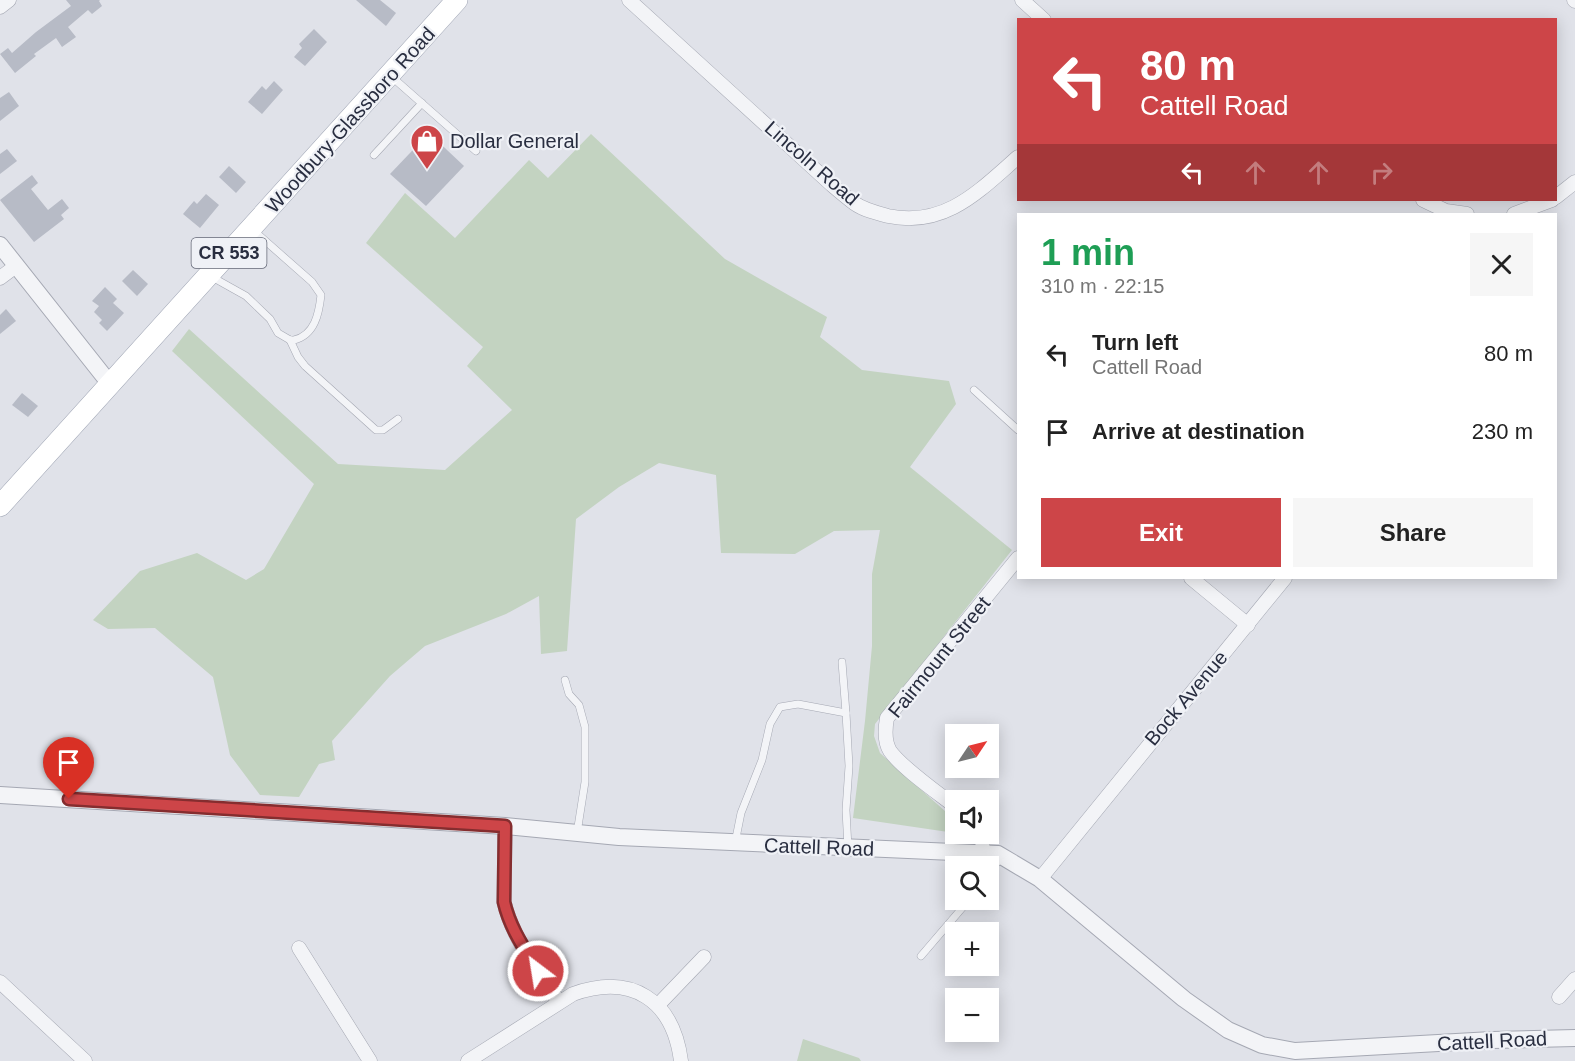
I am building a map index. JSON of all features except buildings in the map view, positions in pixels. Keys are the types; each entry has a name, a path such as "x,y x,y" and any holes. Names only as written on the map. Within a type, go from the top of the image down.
{"main road":[{"name":"Woodbury-Glassboro Road","path":"0,506 457,0"}],"street":[{"path":"0,7 9,0"},
{"name":"Lincoln Road","path":"629,0 832,185 854,203 874,212 900,218 924,218 945,212 974,195 1017,158"},
{"path":"1022,0 1042,18"},
{"path":"1557,196 1575,182"},
{"path":"1425,201 1446,211 1460,213"},
{"path":"1524,213 1550,201"},
{"path":"0,245 110,384"},
{"path":"0,278 16,266"},
{"name":"Fairmount Street","path":"945,798 889,750 884,733 887,718 1017,559"},
{"path":"1192,579 1248,625"},
{"name":"Bock Avenue","path":"1040,879 1284,579"},
{"name":"Cattell Road","path":"0,795 505,826 619,837 998,854 1040,879 1184,999 1228,1030 1262,1045 1295,1051 1492,1040 1575,1038"},
{"path":"505,826 504,902 507,914 513,932 559,1002"},
{"path":"982,844 982,853"},
{"path":"299,948 370,1061"},
{"path":"658,1005 704,957"},
{"path":"1558,997 1575,980"},
{"path":"0,982 85,1061"},
{"path":"468,1061 573,994 605,986 636,992 658,1005 672,1026 678,1041 681,1061"}],"lane":[{"path":"390,75 476,151"},
{"path":"374,154 422,103"},
{"path":"252,228 312,282 321,295 318,318 302,337 290,340"},
{"path":"209,275 246,296 270,319 278,333 290,340 305,366 376,430 383,430 398,419"},
{"path":"974,390 1017,429"},
{"path":"842,662 849,766 846,810 848,848"},
{"path":"565,681 569,694 579,705 585,727 585,782 577,833"},
{"path":"735,843 741,813 762,760 770,724 780,708 798,704 846,713"},
{"path":"999,860 1002,856"},
{"path":"921,956 960,910"}],"green space":[{"path":"591,134 725,259 827,317 820,337 862,370 949,381 956,404 910,467 1012,550 875,724 874,736 880,753 945,811 945,832 853,818 872,646 872,574 880,530 834,531 795,554 721,553 716,475 659,463 619,487 576,519 567,651 541,654 539,596 506,614 425,646 390,676 332,741 335,760 319,764 299,797 260,795 230,755 213,677 155,628 108,629 93,620 140,571 197,553 246,580 264,569 314,484 172,351 189,329 338,464 445,470 512,410 467,366 483,347 366,243 405,193 455,238 529,160 548,178"},
{"path":"803,1039 859,1058 861,1061 797,1061"}],"place":[{"name":"Dollar General","path":"427,170"}],"route":[{"path":"69,799 505,826 504,902 513,932 538,971"}]}
